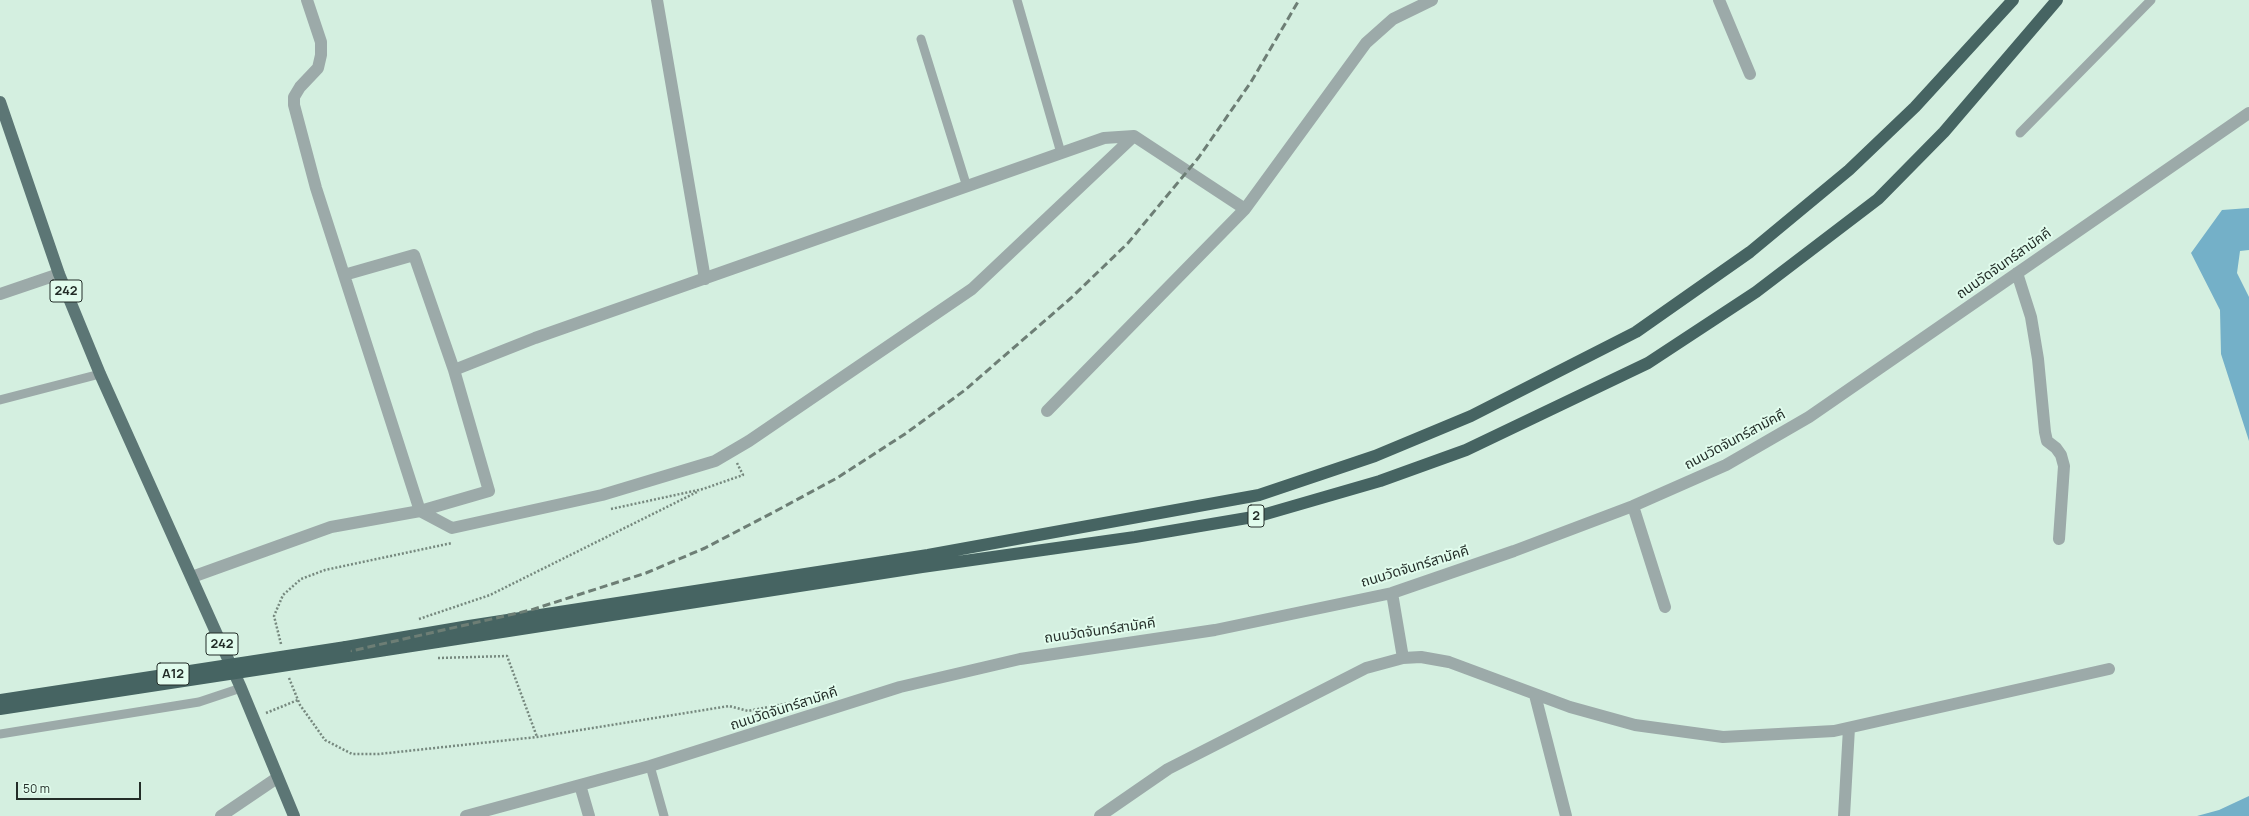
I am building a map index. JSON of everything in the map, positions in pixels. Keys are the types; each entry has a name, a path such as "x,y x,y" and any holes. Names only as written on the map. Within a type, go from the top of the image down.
{"highway":[{"name":"2","path":"347,652 469,626 920,556 1259,496 1375,456 1471,416 1636,332 1750,252 1849,170 1915,107 2013,0"},
{"name":"2","path":"347,652 922,566 1134,537 1259,516 1380,481 1466,450 1648,363 1756,292 1878,199 1944,132 2024,41 2057,0"},
{"name":"A12","path":"0,700 347,652"},
{"path":"0,709 347,652"}],"main road":[{"name":"242","path":"0,102 59,274 100,374 241,688 294,816"}],"street":[{"path":"308,0 322,42 322,55 318,68 294,97 294,105 316,188 420,511 452,528 602,495 715,461 732,452 972,288 1134,136"},
{"path":"658,0 705,279"},
{"path":"1047,411 1245,209 1366,43 1393,19 1432,0"},
{"path":"1719,0 1750,74"},
{"name":"ถนนวัดจันทร์สามัคคี","path":"466,816 650,766 900,687 1005,662 1215,630 1392,592 1514,551 1633,506 1726,465 1809,417 2249,113"},
{"path":"454,370 535,338 967,188 1104,138 1134,136 1245,209"},
{"path":"192,577 331,527 420,511 489,491 454,370 414,255 344,275"},
{"path":"2017,273 2031,318 2038,359 2045,432 2047,440 2061,455 2064,466 2059,539"},
{"path":"0,294 59,274"},
{"path":"1633,506 1665,607"},
{"path":"1392,592 1403,658"},
{"path":"1100,816 1168,770 1366,668 1403,658 1421,657 1449,662 1535,695 1635,725 1723,737 1834,731 2109,669"},
{"path":"1535,695 1566,816"},
{"path":"1844,816 1849,728"},
{"path":"221,816 277,778"},
{"path":"580,785 589,816"}],"lane":[{"path":"1017,0 1061,153"},
{"path":"2020,133 2151,0"},
{"path":"921,39 967,188"},
{"path":"0,400 100,374"},
{"path":"0,734 199,702 241,688"},
{"path":"650,766 664,816"}],"path":[{"path":"417,619 490,595 704,489 742,475 732,452"},
{"path":"435,658 506,656 537,737 729,706 748,711 798,701"},
{"path":"254,718 298,700"}],"water":[{"path":"2249,208 2249,250 2240,251 2237,273 2249,297 2249,441 2221,354 2220,310 2191,253 2222,210"},
{"path":"2249,796 2249,816 2197,816 2219,810"}],"railway":[{"path":"0,705 347,652 531,610 646,573 705,548 837,478 905,434 965,390 1071,298 1128,243 1199,157 1251,82 1299,0"}]}
